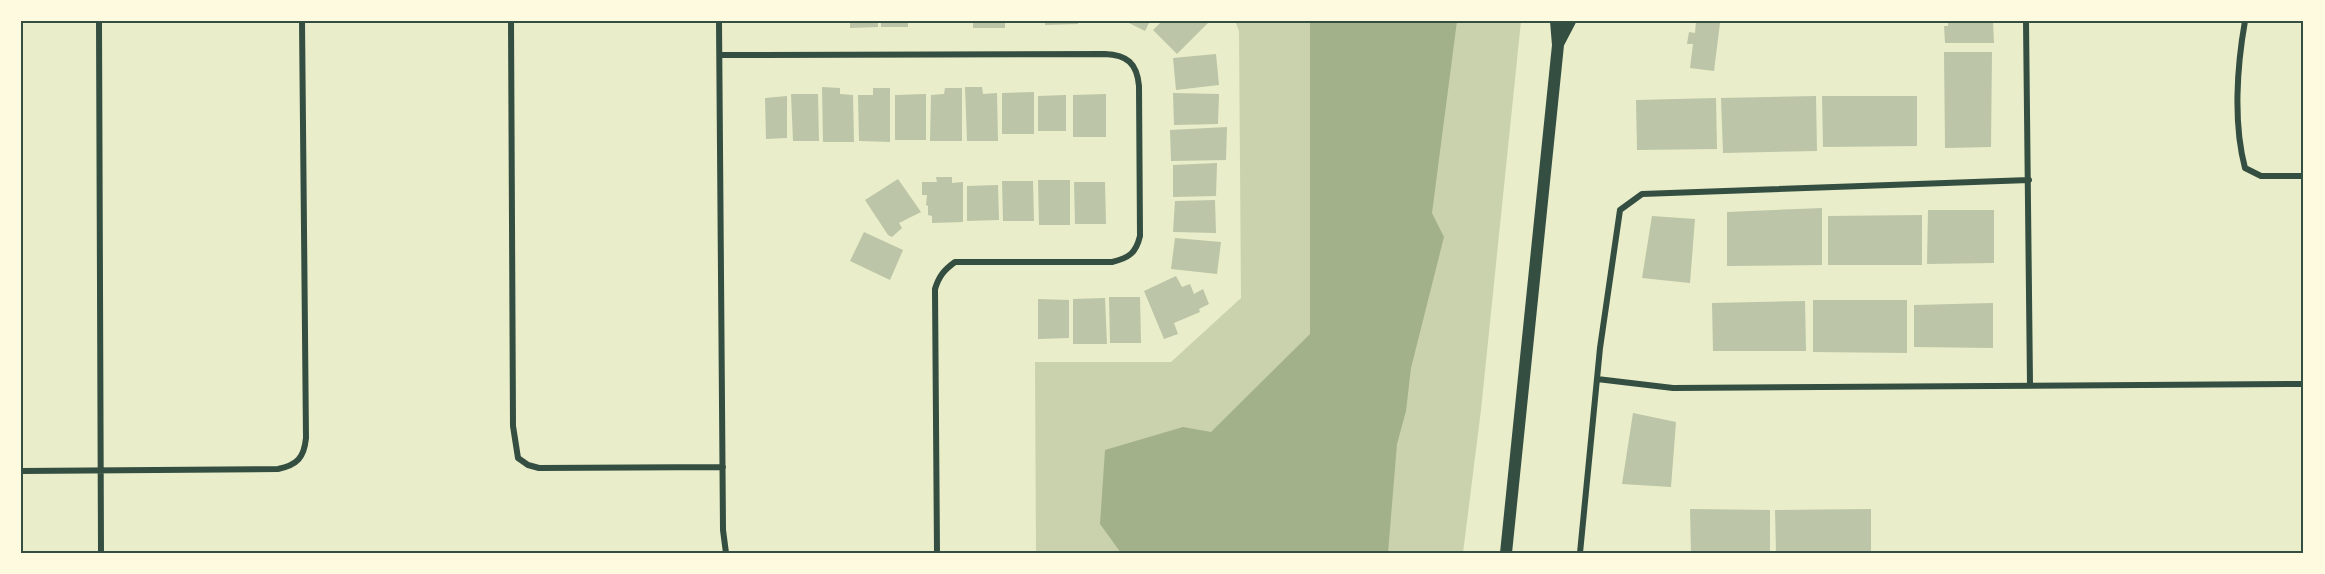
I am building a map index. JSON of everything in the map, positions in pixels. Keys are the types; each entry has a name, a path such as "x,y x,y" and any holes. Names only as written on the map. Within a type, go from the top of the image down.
{"main road":[{"path":"1506,553 1558,45 1556,21"},
{"path":"1558,45 1570,21"}],"street":[{"path":"99,21 101,553"},
{"path":"21,471 278,469 292,466 300,460 306,438 302,21"},
{"path":"511,21 513,426 518,458 528,465 539,468 723,466"},
{"path":"719,21 723,466 726,553"},
{"path":"2026,21 2030,385"},
{"path":"2245,21 2238,82 2240,151 2245,168 2261,176 2304,176"},
{"path":"720,55 1105,54 1118,55 1128,59 1135,66 1138,73 1140,236 1134,252 1127,258 1112,262 955,262 944,269 938,279 935,290 937,553"},
{"path":"1580,553 1597,379 1620,210 1642,194 2029,180"},
{"path":"1597,379 1673,388 2304,384"}],"shaded area":[{"path":"1235,21 1521,21 1481,410 1463,553 1036,553 1035,362 1171,362 1241,298 1239,31"},
{"path":"1310,21 1457,21 1432,213 1444,237 1411,368 1406,411 1397,444 1388,553 1121,553 1100,524 1105,450 1183,427 1211,432 1310,334"}],"building":[{"path":"821,21 847,21 847,23 821,23"},
{"path":"850,21 878,21 878,27 850,28"},
{"path":"881,21 908,21 908,27 881,27"},
{"path":"973,21 1005,21 1005,28 973,28"},
{"path":"1045,21 1078,21 1078,24 1045,25"},
{"path":"1125,21 1150,21 1145,31"},
{"path":"1162,21 1210,21 1177,54 1153,30"},
{"path":"1696,21 1720,23 1714,71 1690,68 1693,44 1687,44 1689,32 1695,33"},
{"path":"1948,21 1993,21 1994,43 1945,43 1944,26 1948,26"},
{"path":"1944,52 1992,52 1991,147 1945,148"},
{"path":"1216,54 1219,85 1176,90 1173,58"},
{"path":"822,87 840,88 840,94 853,95 854,142 823,142"},
{"path":"965,87 982,87 983,94 997,93 998,141 967,141"},
{"path":"873,88 890,88 890,142 859,141 858,95 873,95"},
{"path":"945,88 962,88 962,141 930,141 931,95 944,94"},
{"path":"1034,92 1034,134 1002,134 1002,93"},
{"path":"1173,93 1219,94 1218,124 1174,125"},
{"path":"791,94 818,94 819,141 793,141"},
{"path":"926,94 926,140 895,140 895,95"},
{"path":"1106,94 1106,137 1073,137 1073,95"},
{"path":"1066,95 1066,131 1038,131 1038,96"},
{"path":"787,96 787,138 766,139 765,98"},
{"path":"1816,96 1817,151 1723,153 1721,98"},
{"path":"1822,96 1917,96 1917,146 1823,147"},
{"path":"1716,98 1717,149 1637,150 1636,100"},
{"path":"1227,127 1226,160 1171,161 1170,130"},
{"path":"1217,163 1216,196 1173,197 1173,165"},
{"path":"936,177 952,177 952,183 963,182 963,222 932,223 932,216 928,215 926,205 927,195 922,195 922,182 937,182"},
{"path":"898,179 921,212 899,223 902,228 892,237 888,235 865,200"},
{"path":"1038,180 1070,180 1070,225 1039,225"},
{"path":"1002,181 1033,181 1034,221 1003,221"},
{"path":"1074,182 1105,182 1106,224 1075,224"},
{"path":"998,185 999,220 967,221 967,186"},
{"path":"1215,200 1216,233 1173,232 1175,201"},
{"path":"1822,208 1822,265 1727,266 1727,212"},
{"path":"1928,210 1994,210 1994,263 1927,264"},
{"path":"1922,215 1922,265 1828,265 1828,216"},
{"path":"1652,216 1695,219 1690,283 1642,278"},
{"path":"864,232 903,250 890,280 850,261"},
{"path":"1175,238 1221,242 1217,274 1171,269"},
{"path":"1176,276 1182,287 1190,284 1194,294 1203,289 1209,304 1199,309 1200,312 1174,323 1178,334 1164,339 1144,291"},
{"path":"1109,297 1140,297 1141,343 1110,343"},
{"path":"1105,298 1107,344 1073,344 1073,299"},
{"path":"1038,299 1069,300 1069,338 1038,339"},
{"path":"1813,300 1907,300 1907,353 1813,352"},
{"path":"1805,301 1806,351 1713,351 1712,303"},
{"path":"1993,303 1993,348 1914,347 1914,305"},
{"path":"1633,413 1676,422 1671,487 1622,484"},
{"path":"1690,509 1770,510 1770,553 1691,553"},
{"path":"1871,509 1871,552 1776,553 1775,510"}]}
